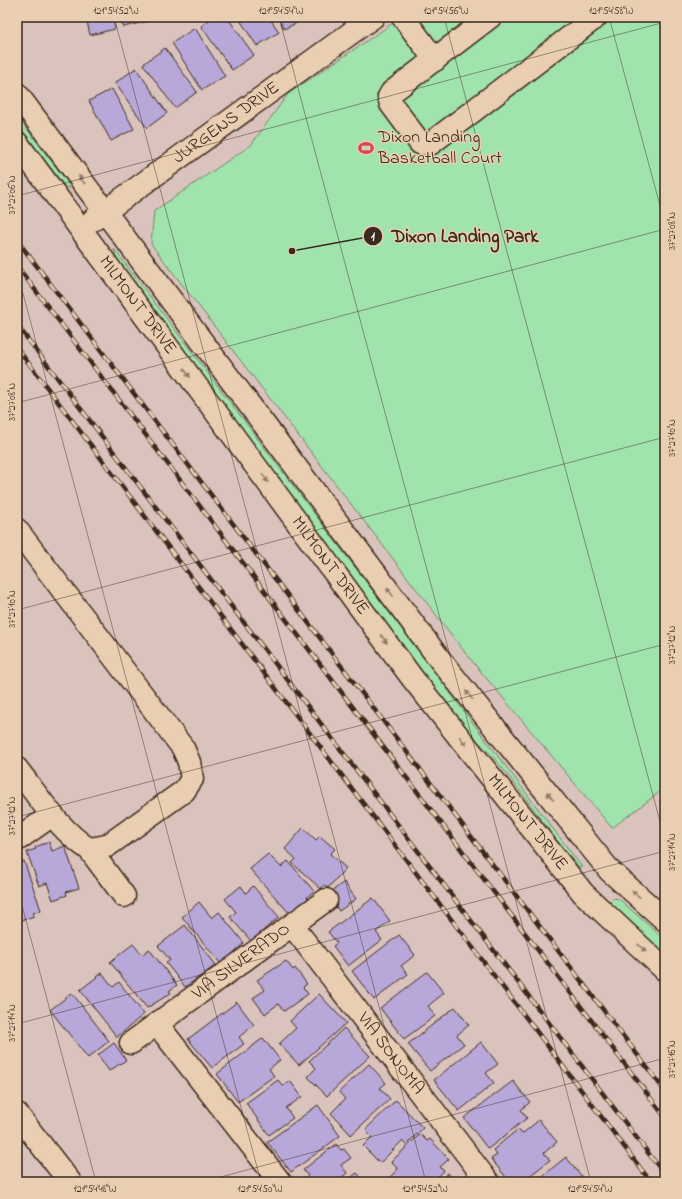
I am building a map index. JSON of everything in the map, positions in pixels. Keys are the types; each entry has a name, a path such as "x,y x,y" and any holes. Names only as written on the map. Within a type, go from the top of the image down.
{"street":[{"name":"JURGENS DRIVE","path":"81,229 373,17"},
{"path":"403,17 434,60"},
{"path":"490,17 392,92 389,98 391,104 420,143 425,145 430,144 596,17"},
{"name":"MILMONT DRIVE","path":"17,94 441,661 610,871 665,920"},
{"name":"MILMONT DRIVE","path":"17,143 413,678 583,892 665,970"},
{"path":"17,530 183,748 189,762 192,779 184,791 107,846 89,849"},
{"path":"17,769 52,815 76,840 89,849 124,896"},
{"path":"17,840 52,815"},
{"name":"VIA SILVERADO","path":"131,1044 326,900"},
{"name":"VIA SONOMA","path":"292,925 488,1182"},
{"path":"157,1024 280,1182"},
{"path":"17,1114 70,1182"}],"green space":[{"path":"402,17 665,17 665,788 612,828 467,655 151,244 154,211 251,145 288,94"},
{"path":"17,116 66,180 70,188 66,188 17,123"},
{"path":"114,249 582,867 579,867 564,849 492,756 459,724 120,275"},
{"path":"614,898 619,899 665,940 665,959 607,902"}],"building":[{"path":"86,17 112,17 115,29 90,35"},
{"path":"121,17 148,17 149,21 123,27"},
{"path":"213,17 227,17 254,55 232,70 201,26"},
{"path":"238,17 269,17 279,32 257,46"},
{"path":"278,17 307,17 307,18 284,29"},
{"path":"195,28 225,76 202,90 172,43"},
{"path":"165,48 197,92 175,108 143,64"},
{"path":"136,68 167,113 147,128 115,83"},
{"path":"112,89 134,129 111,141 89,101"},
{"path":"303,828 316,840 320,836 335,849 330,854 346,868 328,888 324,885 321,889 292,863 296,859 285,849"},
{"path":"49,842 52,851 65,846 79,888 66,892 67,895 53,900 47,883 39,886 27,852 36,849 35,847"},
{"path":"268,854 281,867 288,861 314,891 307,897 309,899 291,915 250,869"},
{"path":"24,861 41,910 33,913 34,916 17,922 17,864"},
{"path":"344,882 356,899 339,911 327,895"},
{"path":"241,886 246,893 253,886 279,917 251,941 230,917 236,912 225,899"},
{"path":"373,898 390,921 376,932 382,940 348,966 333,946 337,943 328,932"},
{"path":"199,902 212,918 219,912 244,943 221,964 182,917"},
{"path":"185,925 216,965 185,987 166,963 170,960 158,946"},
{"path":"399,935 415,955 401,966 408,974 374,1000 352,971"},
{"path":"133,944 142,955 149,949 177,985 169,991 171,993 147,1008 110,962"},
{"path":"286,961 293,970 295,968 307,984 303,987 308,994 284,1011 278,1004 265,1014 253,998 265,990 257,980"},
{"path":"427,972 444,993 428,1006 435,1016 404,1039 380,1008"},
{"path":"102,973 113,987 119,982 144,1014 117,1037 80,990"},
{"path":"72,993 109,1041 88,1058 50,1010"},
{"path":"319,994 346,1023 299,1065 279,1044 296,1028 290,1021"},
{"path":"237,1002 254,1025 239,1037 244,1044 212,1068 188,1039"},
{"path":"455,1007 469,1025 457,1035 464,1044 430,1071 408,1044"},
{"path":"344,1028 370,1056 327,1096 308,1077 316,1068 309,1061"},
{"path":"263,1038 280,1060 269,1069 274,1076 238,1102 217,1074"},
{"path":"481,1042 498,1064 486,1073 494,1083 459,1111 434,1080"},
{"path":"114,1043 126,1060 109,1071 98,1055"},
{"path":"369,1064 386,1083 380,1088 390,1099 351,1135 331,1113 345,1099 339,1092"},
{"path":"278,1080 283,1086 290,1081 302,1097 286,1108 293,1118 269,1135 246,1103"},
{"path":"513,1081 530,1102 521,1110 527,1118 488,1149 464,1118"},
{"path":"396,1100 423,1128 406,1145 402,1141 380,1163 363,1146 372,1137 365,1130"},
{"path":"318,1105 340,1136 291,1172 267,1142"},
{"path":"539,1120 557,1142 544,1153 550,1160 522,1182 510,1182 491,1159 497,1155 493,1150 518,1129 522,1134"},
{"path":"420,1134 427,1141 430,1139 449,1159 440,1167 444,1171 432,1182 385,1182 398,1169 391,1162"},
{"path":"336,1144 341,1150 344,1149 351,1158 341,1165 347,1173 336,1182 303,1182 302,1181 308,1176 303,1170"},
{"path":"566,1157 583,1178 578,1182 535,1182"},
{"path":"357,1173 365,1182 345,1182"},
{"path":"448,1173 454,1180 459,1176 464,1182 437,1182"}],"railway":[{"path":"17,240 665,1091"},
{"path":"17,266 665,1117"},
{"path":"17,325 665,1175"},
{"path":"17,348 651,1182"}],"place":[{"name":"Dixon Landing Basketball Court","path":"366,148"},
{"name":"Dixon Landing Park","path":"292,251"}]}
